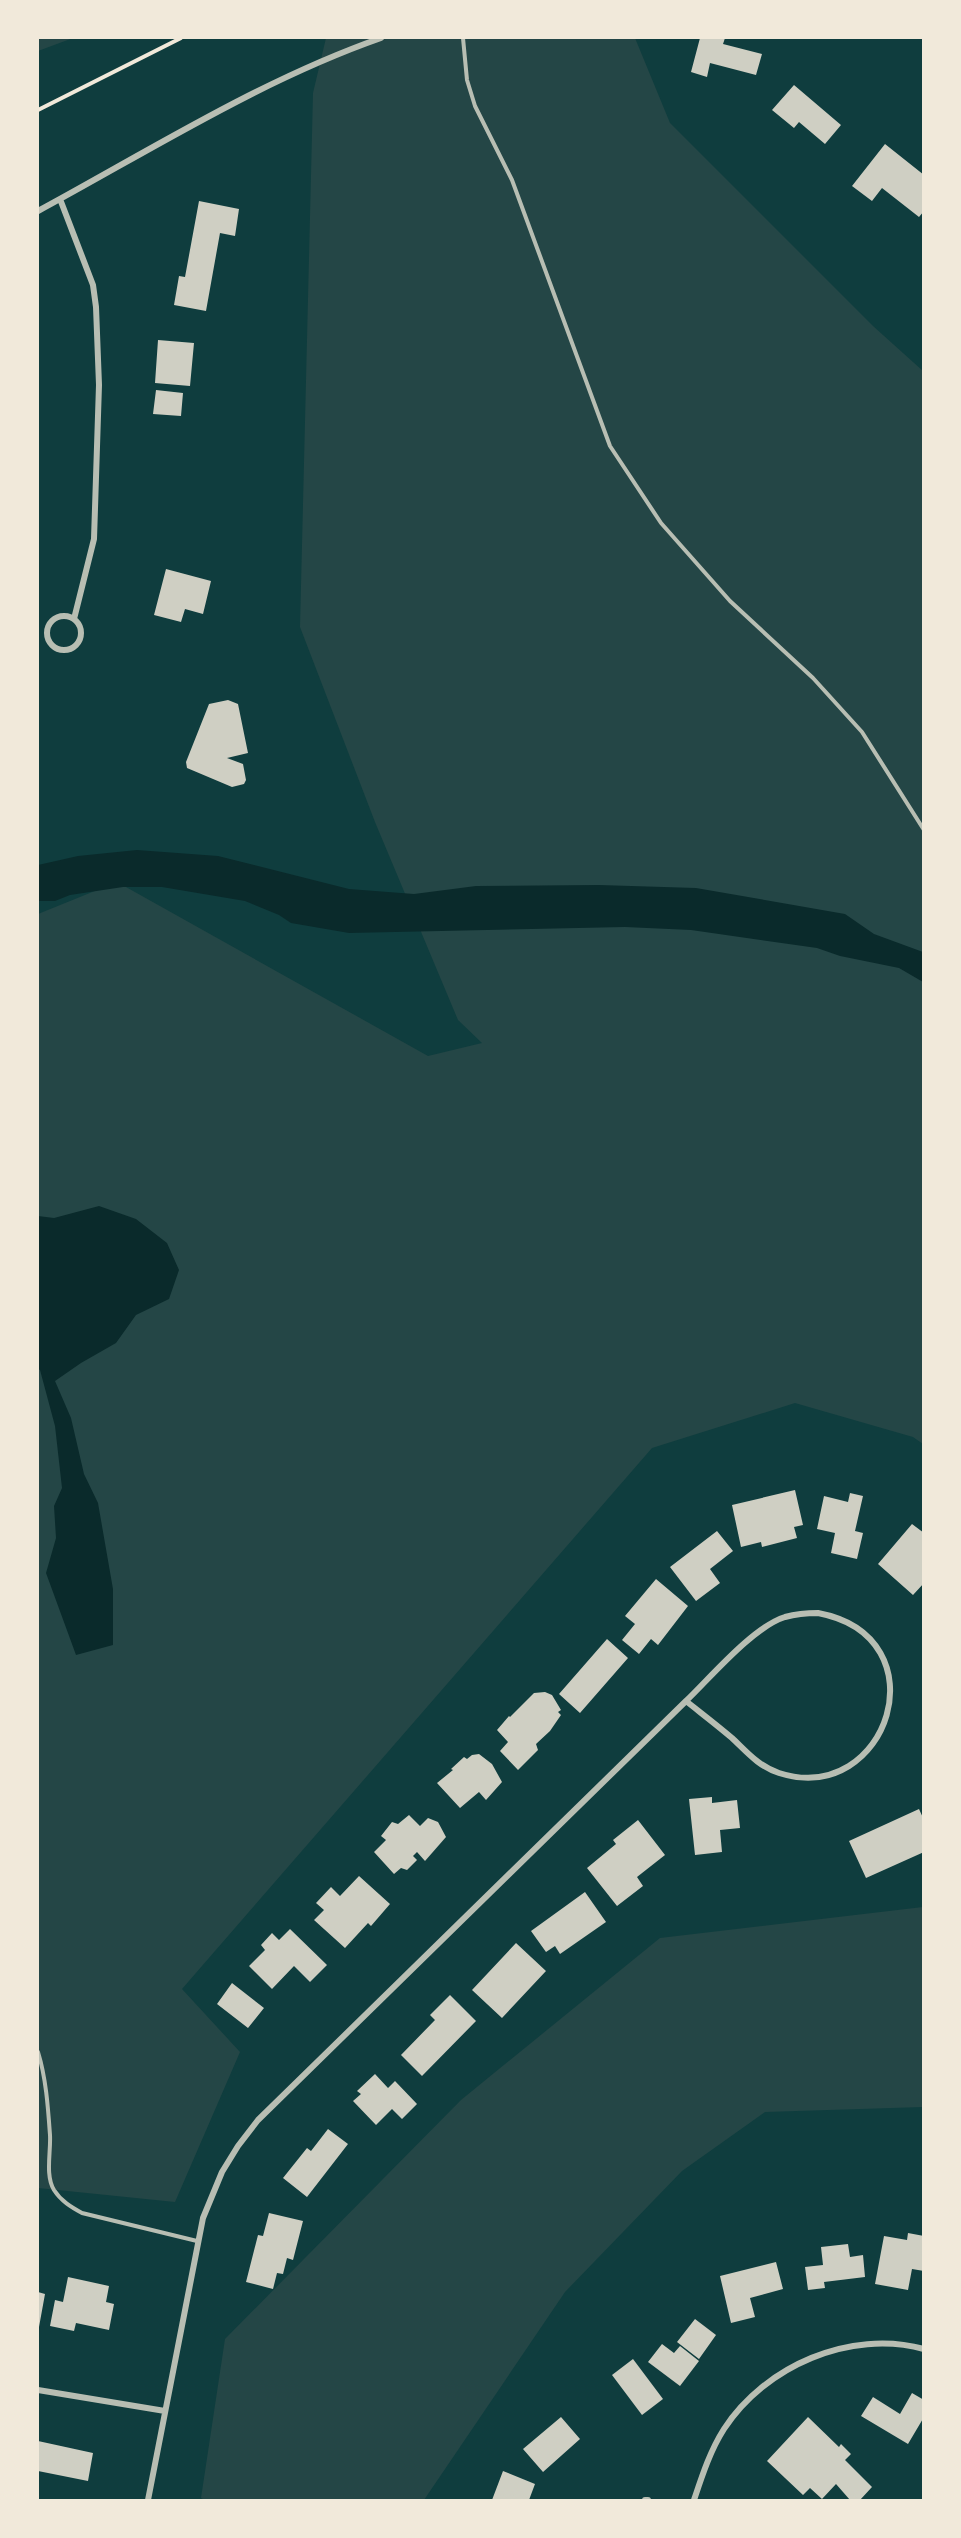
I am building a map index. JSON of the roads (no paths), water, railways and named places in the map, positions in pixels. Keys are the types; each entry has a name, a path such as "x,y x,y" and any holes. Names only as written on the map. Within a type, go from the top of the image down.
{"street":[{"path":"38,211 211,115 327,59 381,38"},
{"path":"60,199 93,285 98,363 94,539 74,619 81,633 74,647 59,649 51,644 48,636 51,623 56,618 64,616 74,619"},
{"path":"148,2500 197,2241 206,2210 222,2172 258,2120 686,1701 755,1634 784,1617 801,1614 834,1616 864,1633 875,1645 884,1660 892,1689 890,1707 876,1740 849,1765 815,1777 797,1777 763,1766 686,1701"},
{"path":"694,2500 704,2470 725,2428 754,2394 777,2376 827,2352 841,2348 868,2344 924,2349"},
{"path":"38,2390 165,2411"}],"lane":[{"path":"463,38 467,80 475,106 512,180 610,446 661,523 691,558 730,601 813,678 862,732 924,830"},
{"path":"38,2052 43,2070 50,2136 50,2172 53,2188 66,2205 82,2213 197,2241"}]}
